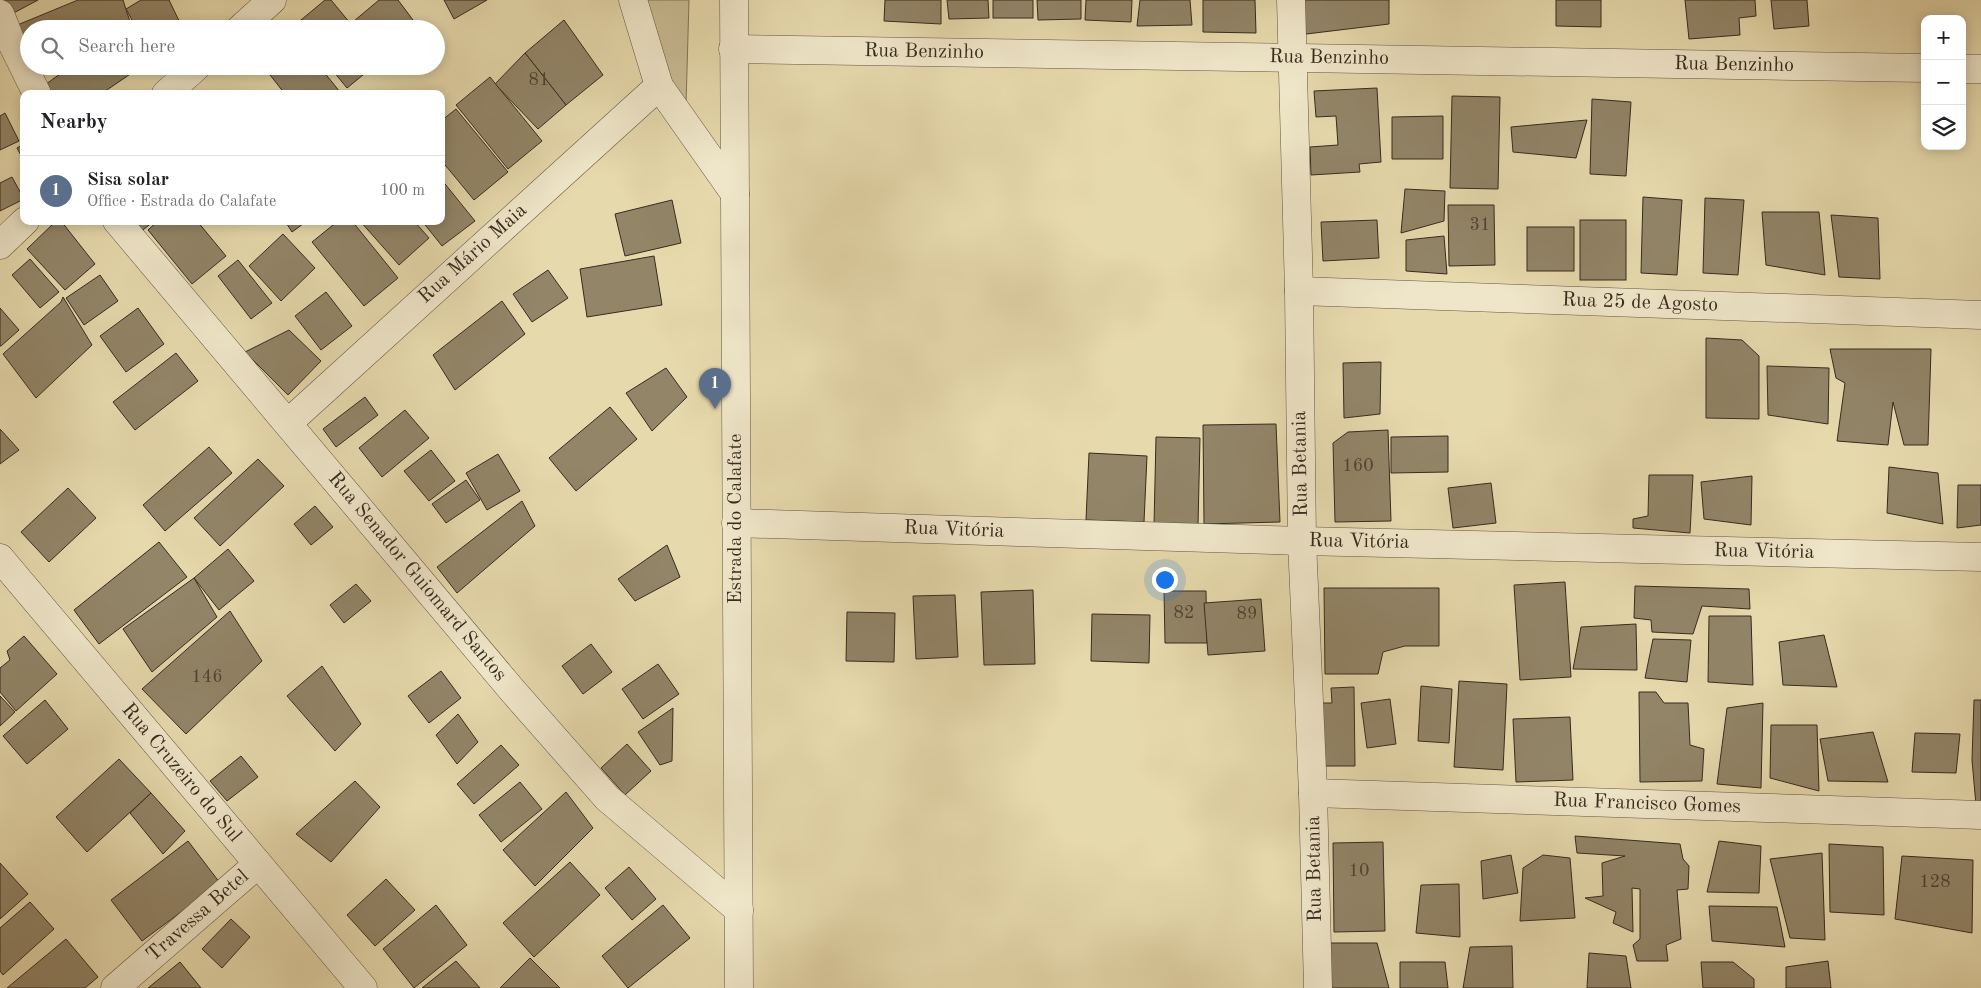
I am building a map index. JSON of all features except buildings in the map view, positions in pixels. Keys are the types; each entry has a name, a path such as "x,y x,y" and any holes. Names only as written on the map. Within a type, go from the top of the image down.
{"street":[{"path":"250,20 272,0"},
{"path":"633,0 659,86 735,194"},
{"name":"Estrada do Calafate","path":"734,0 739,988"},
{"name":"Rua Betania","path":"1290,0 1298,291 1302,541 1313,793 1318,988"},
{"path":"0,14 20,59"},
{"name":"Rua Benzinho","path":"734,49 1921,68"},
{"path":"1966,69 1981,69"},
{"path":"28,75 35,90"},
{"path":"170,90 187,75"},
{"name":"Rua Mário Maia","path":"288,423 659,86"},
{"path":"0,245 21,225"},
{"name":"Rua Senador Guiomard Santos","path":"120,225 512,690 607,798 739,910"},
{"name":"Rua 25 de Agosto","path":"1298,291 1981,315"},
{"name":"Rua Vitória","path":"736,523 1302,541 1981,557"},
{"name":"Rua Cruzeiro do Sul","path":"0,558 363,988"},
{"name":"Rua Francisco Gomes","path":"1313,793 1981,815"},
{"name":"Travessa Betel","path":"115,988 258,864"}],"shaded area":[{"path":"636,0 689,0 686,105 659,70"}],"place":[{"name":"Sisa solar","path":"715,409"}]}
